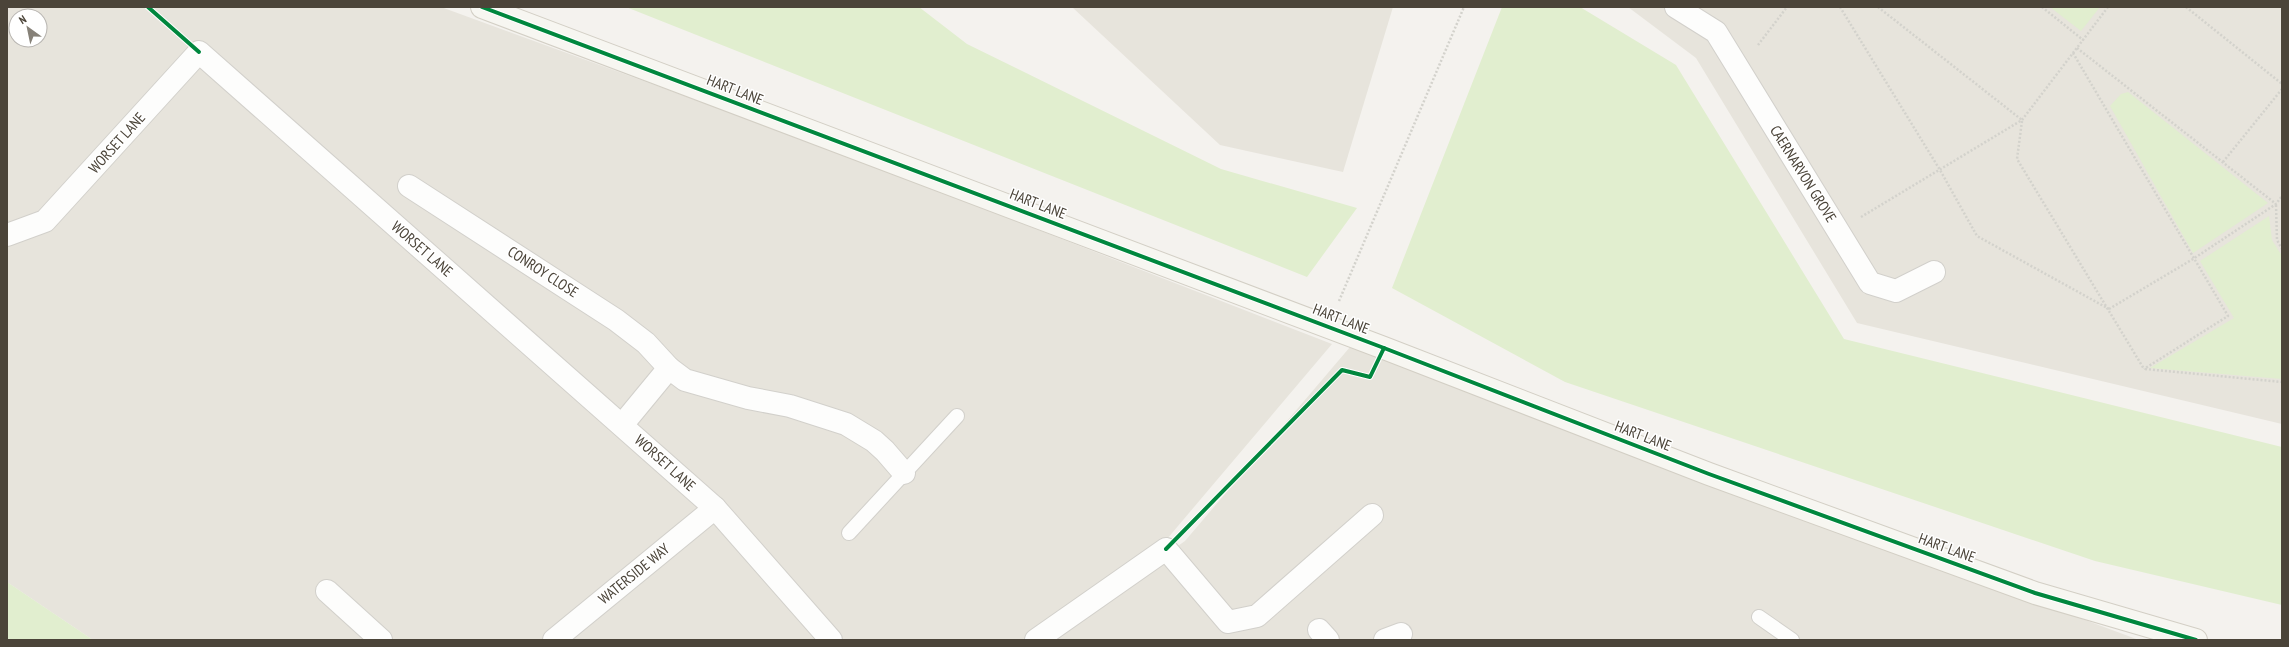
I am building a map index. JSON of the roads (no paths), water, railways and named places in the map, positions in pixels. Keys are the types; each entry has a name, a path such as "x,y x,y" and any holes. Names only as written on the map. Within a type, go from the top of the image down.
{"street":[{"name":"HART LANE","path":"482,7 1384,348 1709,474 2035,593 2196,640"},
{"name":"CAERNARVON GROVE","path":"1683,10 1716,32 1870,283 1896,291 1934,272"},
{"name":"WORSET LANE","path":"7,235 45,221 199,52 715,508 831,640"},
{"name":"CONROY CLOSE","path":"409,186 616,320 646,343 668,368 685,380 748,398 790,406 846,424 880,446 904,473"},
{"path":"622,425 668,368"},
{"name":"WATERSIDE WAY","path":"554,640 715,508"},
{"path":"1036,640 1166,549 1228,622 1257,616 1372,515"},
{"path":"327,591 380,640"}],"lane":[{"path":"849,533 957,416"},
{"path":"1759,617 1792,640"}]}
